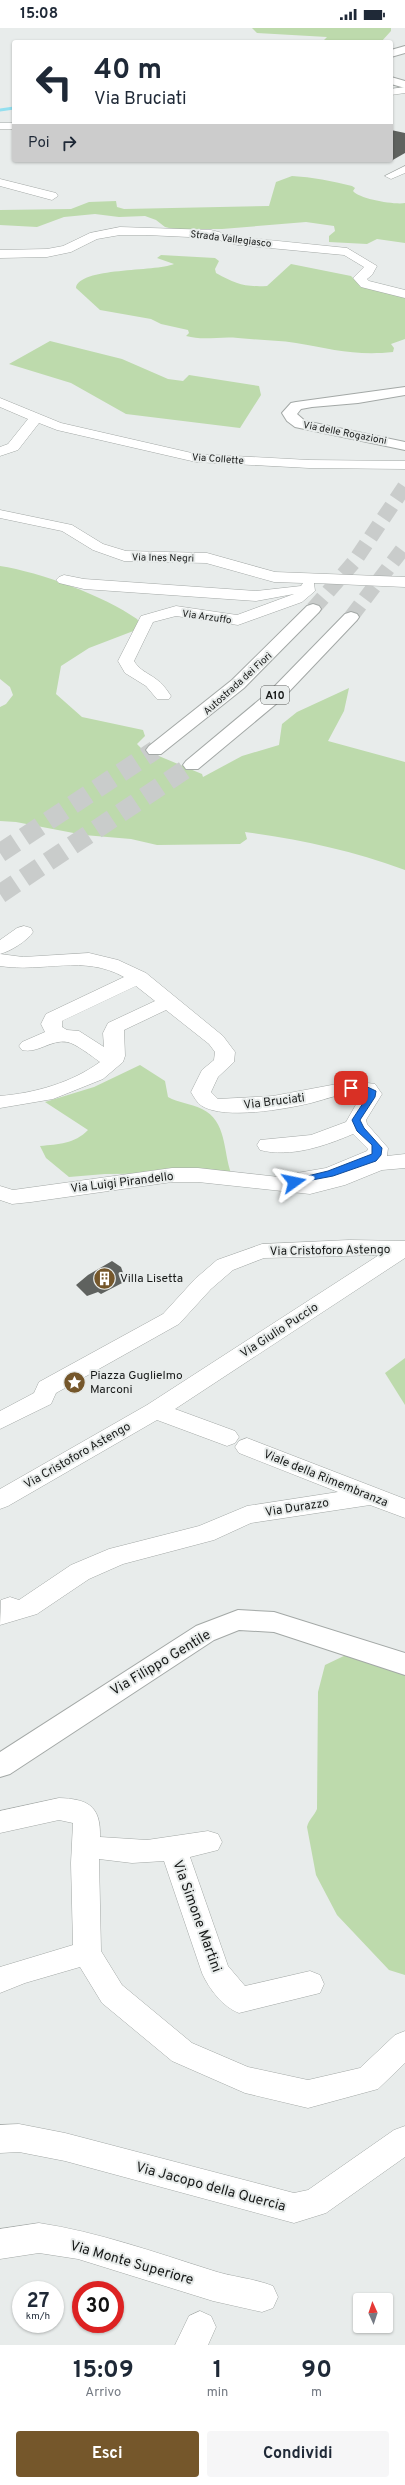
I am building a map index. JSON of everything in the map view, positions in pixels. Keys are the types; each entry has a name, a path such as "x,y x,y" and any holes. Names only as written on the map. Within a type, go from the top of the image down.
{"main road":[{"path":"393,53 405,49"},
{"path":"393,81 405,85"},
{"name":"Via delle Rogazioni","path":"405,391 358,399 296,406 289,413 292,418 300,424 405,446"},
{"name":"Autostrada dei Fiori","path":"155,750 238,684 313,609"},
{"name":"A10","path":"192,764 248,720 281,690 326,647 352,617"},
{"name":"Via Filippo Gentile","path":"0,1766 205,1633 238,1620 274,1622 405,1664"}],"street":[{"path":"393,92 405,90"},
{"path":"0,126 12,126"},
{"path":"390,176 405,168"},
{"path":"0,182 52,196"},
{"name":"Strada Vallegiasco","path":"0,254 67,249 94,236 120,231 206,234 238,241 347,252 371,266 368,272 359,278 365,284 405,294"},
{"name":"Via Collette","path":"0,402 35,419 57,426 137,446 196,458 309,464 405,465"},
{"path":"0,452 13,447 35,419"},
{"name":"Via Ines Negri","path":"0,514 67,528 98,547 124,556 207,558 274,577 308,582 405,582"},
{"name":"Via Ines Negri","path":"64,580 256,596 290,592 308,582"},
{"name":"Via Arzuffo","path":"163,696 152,683 131,670 126,661 147,619 176,611 238,620 297,599 307,591 308,582"},
{"path":"0,948 24,932"},
{"name":"Via Bruciati","path":"0,960 13,963 42,963 87,959 102,960 139,977 216,1040 225,1052 224,1062 209,1074 204,1082 202,1092 206,1100 214,1105 234,1105 304,1098 356,1087 368,1088 372,1094 356,1120 357,1125"},
{"path":"113,1062 72,1035 63,1036 51,1024 54,1018 139,977"},
{"path":"0,1102 32,1099 98,1076 113,1062 116,1056 113,1033 115,1027 168,1002"},
{"path":"29,1046 59,1033"},
{"path":"267,1146 294,1146 323,1139 357,1125 378,1148 377,1155 373,1159 330,1174 296,1180 293,1185 303,1188 321,1186 382,1163 405,1160"},
{"name":"Via Luigi Pirandello","path":"0,1193 12,1196 31,1196 172,1175 198,1175 293,1185"},
{"name":"Via Cristoforo Astengo","path":"0,1421 43,1398 47,1388 171,1319 203,1284 225,1265 262,1251 350,1247 404,1249"},
{"name":"Via Giulio Puccio","path":"155,1411 404,1249"},
{"name":"Viale della Rimembranza","path":"155,1411 194,1423 237,1442 405,1509"},
{"name":"Via Cristoforo Astengo","path":"0,1500 155,1411"},
{"name":"Via Durazzo","path":"5,1611 15,1612 28,1607 80,1572 118,1556 205,1534 247,1515 370,1496"},
{"path":"0,1822 46,1810 69,1808 77,1810 87,1822 87,1953 112,1994 143,2022 182,2052 245,2080 308,2094 345,2087 368,2080 405,2044"},
{"path":"86,1844 109,1851 133,1853 174,1849 208,1842"},
{"name":"Via Simone Martini","path":"174,1849 216,1973 239,2000 310,1984"},
{"path":"0,1980 22,1971 87,1953"},
{"name":"Via Jacopo della Quercia","path":"0,2139 19,2138 65,2147 294,2208 315,2203 405,2140"},
{"name":"Via Monte Superiore","path":"0,2244 39,2238 78,2244 138,2260 213,2286 262,2297"}],"green space":[{"path":"252,28 391,28 391,31 383,40 324,40 327,37 257,33"},
{"path":"292,176 314,178 352,186 355,188 353,191 362,197 369,199 405,203 405,243 377,239 367,244 329,242 329,236 335,231 334,226 306,222 222,229 173,229 165,227 156,220 145,216 119,217 95,214 64,217 37,227 0,225 0,210 71,209 89,202 116,201 117,207 124,209 269,206 276,182"},
{"path":"161,255 215,258 219,261 215,269 216,273 229,280 252,286 267,286 291,264 351,276 355,280 405,296 405,339 391,344 394,348 393,352 367,353 344,351 282,341 186,336 189,333 188,330 161,324 151,319 100,310 76,288 80,281 103,273 174,264 157,258"},
{"path":"50,341 122,359 168,379 183,381 189,375 259,386 261,395 240,428 126,414 71,383 9,364"},
{"path":"0,566 52,579 71,586 123,610 137,619 139,622 136,630 89,648 61,666 56,694 82,717 143,730 145,736 137,744 142,749 202,774 203,777 242,756 279,745 282,724 297,712 349,688 344,711 328,741 405,762 405,870 326,846 245,832 247,839 240,844 157,845 131,839 84,835 16,822 0,821 0,707 6,704 13,695 10,687 0,679"},
{"path":"140,1065 165,1081 168,1097 202,1109 210,1114 216,1121 223,1137 231,1173 105,1174 69,1177 46,1158 40,1146 72,1141 83,1135 88,1130 45,1102 94,1087"},
{"path":"405,1358 405,1405 385,1373"},
{"path":"348,1654 405,1672 405,1975 389,1970 337,1915 316,1875 307,1827 317,1809 318,1692 325,1665"}],"building":[{"path":"393,130 405,133 405,153 393,160"},
{"name":"Villa Lisetta","path":"112,1261 121,1267 126,1281 101,1294 98,1292 87,1296 76,1285 88,1275"}],"waterway":[{"path":"0,110 12,108"}],"tunnel":[{"path":"313,609 354,562 405,486"},
{"path":"351,617 405,546"},
{"path":"0,853 155,750"},
{"path":"0,894 192,765"}],"place":[{"name":"Villa Lisetta","path":"104,1278"},
{"name":"Piazza Guglielmo Marconi","path":"75,1382"}],"route":[{"path":"294,1182 296,1180 330,1174 373,1159 377,1155 378,1148 375,1143 360,1129 356,1120 371,1097 372,1091 361,1086 351,1088"}]}
